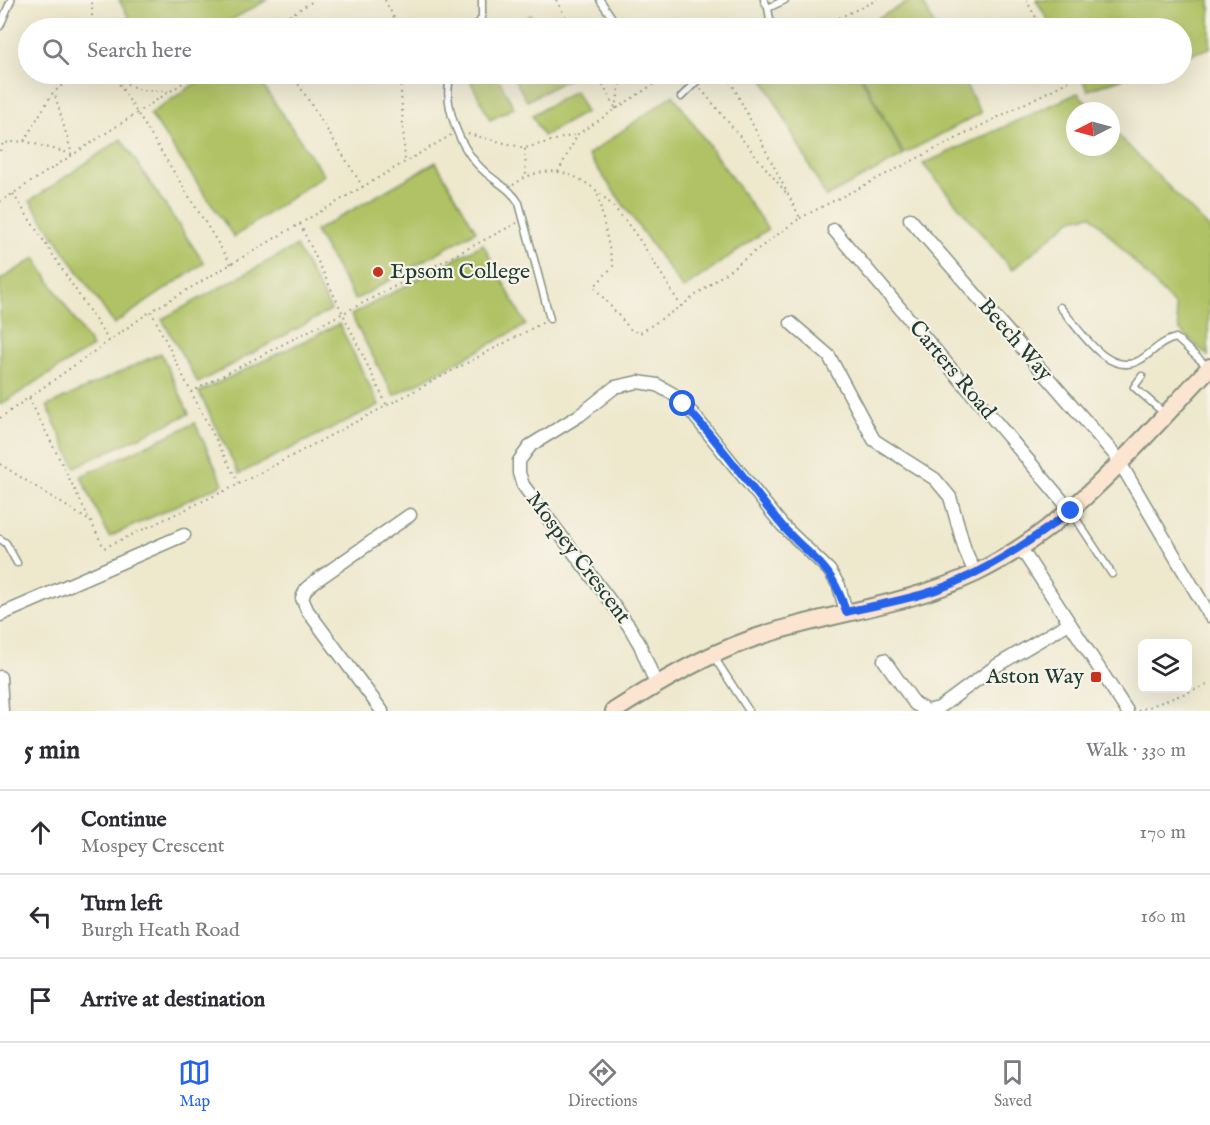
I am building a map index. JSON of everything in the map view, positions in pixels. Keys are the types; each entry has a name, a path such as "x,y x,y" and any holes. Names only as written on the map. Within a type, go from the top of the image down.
{"main road":[{"path":"614,711 656,684 712,654 776,631 917,596 975,573 1020,547 1071,511 1210,368"}],"street":[{"name":"Beech Way","path":"910,219 1116,456 1118,463 1210,616"},
{"name":"Carters Road","path":"834,230 1071,511"},
{"path":"791,323 829,356 874,440 935,478 950,497 965,549 975,573"},
{"name":"Mospey Crescent","path":"656,684 640,645 629,626 524,485 519,473 519,461 531,445 580,415 615,387 638,382 657,385 683,404 782,525 829,570 839,586 846,612"},
{"path":"382,711 307,610 302,598 306,589 314,582 410,515"},
{"path":"0,615 184,535"},
{"path":"1020,547 1127,711"},
{"path":"884,660 915,704 927,711 939,708 996,666 1069,623"},
{"path":"0,677 2,711"}],"lane":[{"path":"0,26 11,0"},
{"path":"481,18 482,0"},
{"path":"600,0 612,18"},
{"path":"764,0 770,18"},
{"path":"768,8 785,0"},
{"path":"448,84 458,131 478,164 508,189 519,203 550,319"},
{"path":"681,97 693,84"},
{"path":"1060,307 1102,354 1119,364 1138,362 1169,339 1176,338 1210,368"},
{"path":"1142,376 1134,387 1166,415"},
{"path":"1071,511 1112,574"},
{"path":"0,539 6,543 17,563"},
{"path":"712,654 749,711"}],"path":[{"path":"92,0 92,18"},
{"path":"285,18 315,0"},
{"path":"385,0 394,18"},
{"path":"556,0 566,18"},
{"path":"838,18 877,0"},
{"path":"1026,0 1036,18"},
{"path":"24,141 54,92 63,84"},
{"path":"120,84 231,264"},
{"path":"127,84 140,90 168,91"},
{"path":"0,202 180,84"},
{"path":"298,84 363,187"},
{"path":"401,84 405,162"},
{"path":"602,84 616,109"},
{"path":"616,109 620,84"},
{"path":"0,418 151,311 458,131 525,148 578,134 654,84"},
{"path":"697,84 790,198"},
{"path":"732,84 800,218"},
{"path":"597,191 613,266 594,287 632,331 640,333 681,306 800,218 1063,84"},
{"path":"54,92 72,154"},
{"path":"558,172 578,134"},
{"path":"0,151 3,143 24,141 72,154"},
{"path":"525,148 526,176"},
{"path":"508,189 526,176 558,172 590,184 620,212 681,306"},
{"path":"12,194 109,341"},
{"path":"191,392 524,219"},
{"path":"300,224 387,406"},
{"path":"151,311 239,484"},
{"path":"29,398 104,548 239,484 550,319"},
{"path":"0,464 90,522"},
{"path":"1137,711 1210,684"}],"green space":[{"path":"119,0 267,0 235,18 129,18"},
{"path":"912,0 921,0 931,18 878,18"},
{"path":"1036,0 1210,0 1210,48 1192,54 1192,18 1047,18"},
{"path":"194,84 262,84 324,175 234,237 150,114"},
{"path":"472,84 501,84 514,108 490,120"},
{"path":"517,84 559,84 527,101"},
{"path":"766,84 864,84 903,156 826,197"},
{"path":"866,84 965,84 981,113 904,154"},
{"path":"1085,84 1106,84 1088,90"},
{"path":"575,91 586,112 543,136 532,115"},
{"path":"1078,93 1086,102 1066,102 1066,156 1120,156 1120,137 1210,229 1208,356 1179,329 1175,306 1091,215 1072,219 1012,270 923,164"},
{"path":"673,95 768,229 683,289 588,155"},
{"path":"121,139 204,263 114,324 30,201"},
{"path":"436,162 476,231 355,300 315,231"},
{"path":"483,244 526,325 394,396 351,315"},
{"path":"296,246 331,310 198,383 162,319"},
{"path":"35,258 92,347 0,405 0,280"},
{"path":"339,324 379,405 239,474 199,392"},
{"path":"161,353 189,414 75,467 47,406"},
{"path":"195,423 223,484 109,537 81,476"}],"place":[{"name":"Epsom College","path":"378,272"},
{"name":"Aston Way","path":"1096,677"}],"route":[{"path":"683,404 782,525 829,570 839,586 846,612 909,598 938,589 975,573 1020,547 1071,511"}]}
